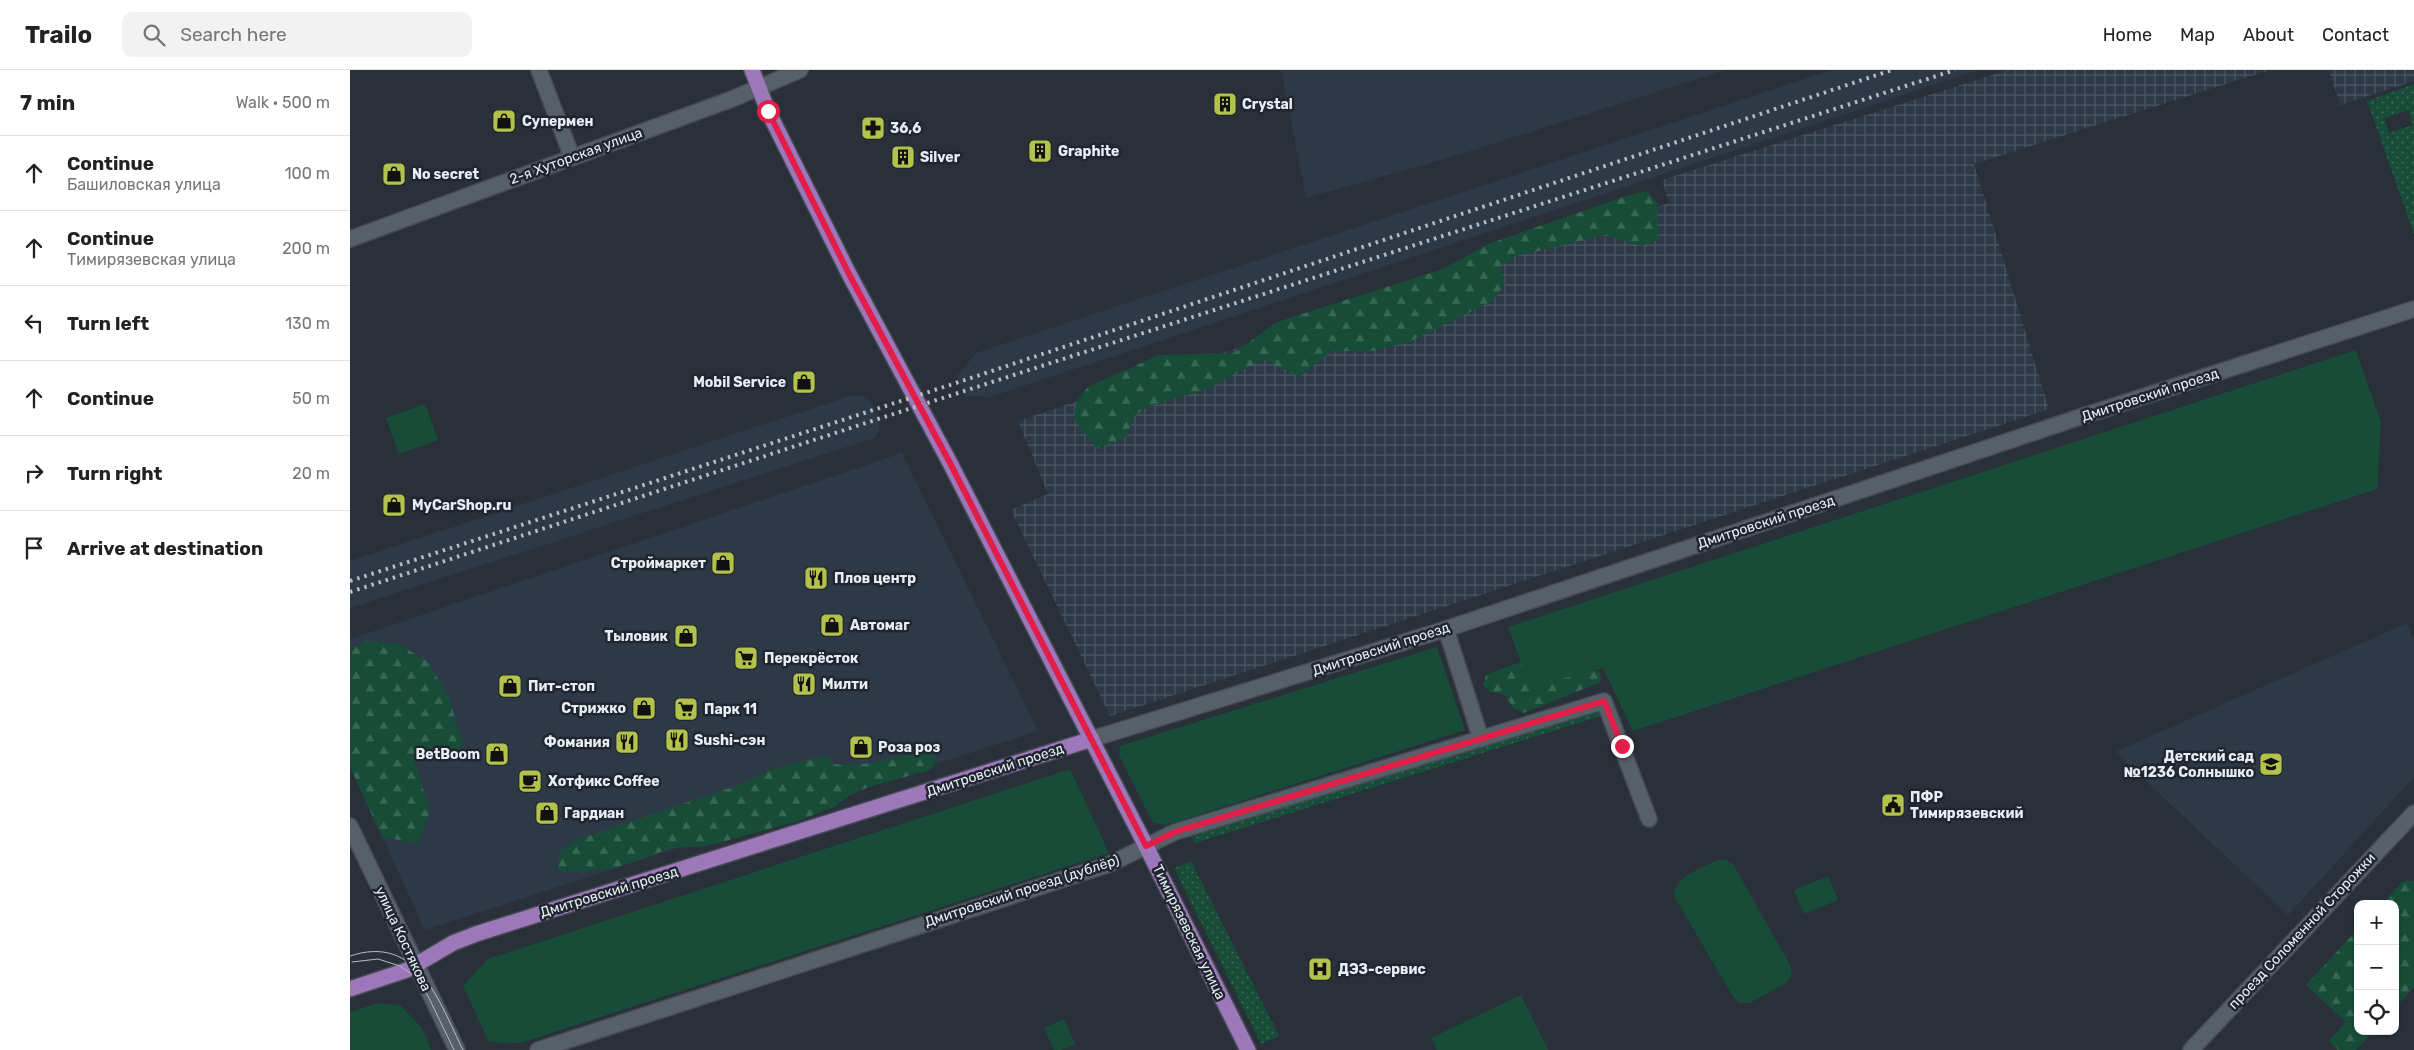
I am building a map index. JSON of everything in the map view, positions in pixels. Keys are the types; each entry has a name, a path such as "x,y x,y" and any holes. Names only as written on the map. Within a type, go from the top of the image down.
{"main road":[{"name":"Тимирязевская улица","path":"752,70 758,87 849,274 1092,739 1248,1050"},
{"name":"Дмитровский проезд","path":"350,989 416,965 453,943 485,932 1092,739"}],"street":[{"path":"539,70 572,157"},
{"name":"2-я Хуторская улица","path":"350,239 732,99 800,70"},
{"name":"Дмитровский проезд","path":"1092,739 1446,629 2070,421 2414,309"},
{"path":"1446,629 1481,739"},
{"name":"Дмитровский проезд (дублёр)","path":"538,1050 1110,864 1175,832 1604,701 1649,819"},
{"name":"проезд Соломенной Сторожки","path":"2191,1050 2414,813"},
{"name":"улица Костякова","path":"350,826 458,1050"}],"shaded area":[{"path":"1281,70 1726,70 1445,159 1306,198"},
{"path":"1832,70 1978,70 990,397 964,396 957,376 976,353"},
{"path":"2008,70 2270,70 1974,164 2049,409 1110,716 1011,510 1048,494 1018,421 1669,203 1662,180"},
{"path":"2329,70 2414,70 2414,81 2340,105"},
{"path":"853,395 865,396 873,405 879,423 879,431 874,438 350,608 350,561"},
{"path":"902,453 1038,731 425,930 350,767 350,639"},
{"name":"Детский сад №1236 Солнышко","path":"2407,623 2414,641 2414,777 2288,915 2115,752"}],"green space":[{"path":"2414,84 2414,234 2367,101","holes":["2408,110 2413,125 2389,133 2384,118"]},
{"path":"1647,191 1657,203 1659,240 1641,246 1606,235 1516,256 1500,266 1505,285 1492,301 1409,342 1372,351 1333,351 1299,377 1263,359 1208,389 1147,407 1133,417 1127,436 1097,449 1074,420 1076,402 1088,387 1159,355 1234,353 1277,322 1443,269 1488,244 1629,195"},
{"path":"2356,350 2381,423 2377,489 1633,731 1603,668 1530,687 1508,627"},
{"path":"425,404 438,440 399,454 386,418"},
{"path":"366,641 399,644 428,662 449,697 463,747 415,763 430,811 418,843 382,837 350,767 350,650"},
{"path":"1437,647 1465,730 1166,825 1153,823 1119,755 1120,746"},
{"path":"1523,661 1582,664 1600,673 1601,682 1524,713 1514,709 1504,694 1490,692 1483,685 1486,675"},
{"path":"1601,707 1604,715 1195,843 1189,834"},
{"path":"927,746 934,754 936,763 930,770 869,787 850,795 834,807 795,822 707,846 672,848 615,868 566,872 557,869 561,850 579,839 742,784 769,770 828,755 833,764 856,765 894,758"},
{"path":"1070,769 1109,853 520,1043 489,1042 463,986 488,959"},
{"path":"1717,860 1726,860 1733,864 1790,965 1792,974 1787,982 1750,1003 1740,1003 1734,998 1674,896 1675,889 1684,878"},
{"path":"1191,861 1279,1036 1261,1044 1174,868"},
{"path":"1828,876 1838,900 1804,914 1794,890"},
{"path":"2403,881 2414,881 2414,987 2399,1004 2399,900 2386,900"},
{"path":"2354,933 2354,1035 2370,1035 2356,1050 2338,1050 2329,1041 2346,1022 2306,985"},
{"path":"1521,995 1548,1050 1437,1050 1431,1038"},
{"path":"378,1003 401,1006 422,1028 431,1050 350,1050 350,1012"},
{"path":"1064,1019 1075,1044 1061,1050 1054,1050 1044,1028"}],"tram line":[{"path":"350,956 373,951 393,954 409,963 423,976 435,993 463,1050"},
{"path":"352,962 378,959 400,966 413,975 428,996 454,1050"}],"railway":[{"path":"350,581 959,382 1892,70"},
{"path":"350,592 1955,70"}],"place":[{"name":"Crystal","path":"1225,104"},
{"name":"Супермен","path":"504,121"},
{"name":"36,6","path":"873,128"},
{"name":"Graphite","path":"1040,151"},
{"name":"Silver","path":"903,157"},
{"name":"No secret","path":"394,174"},
{"name":"Mobil Service","path":"804,382"},
{"name":"MyCarShop.ru","path":"394,505"},
{"name":"Строймаркет","path":"723,563"},
{"name":"Плов центр","path":"816,578"},
{"name":"Автомаг","path":"832,625"},
{"name":"Тыловик","path":"686,636"},
{"name":"Перекрёсток","path":"746,658"},
{"name":"Милти","path":"804,684"},
{"name":"Пит-стоп","path":"510,686"},
{"name":"Стрижко","path":"644,708"},
{"name":"Парк 11","path":"686,709"},
{"name":"Sushi-сэн","path":"677,740"},
{"name":"Фомания","path":"627,742"},
{"name":"Роза роз","path":"861,747"},
{"name":"BetBoom","path":"497,754"},
{"name":"Детский сад №1236 Солнышко","path":"2271,764"},
{"name":"Хотфикс Coffee","path":"530,781"},
{"name":"ПФР Тимирязевский","path":"1893,805"},
{"name":"Гардиан","path":"547,813"},
{"name":"ДЭЗ-сервис","path":"1320,969"}],"route":[{"path":"768,111 849,274 950,463 1146,846 1175,832 1604,701 1622,746"}]}
